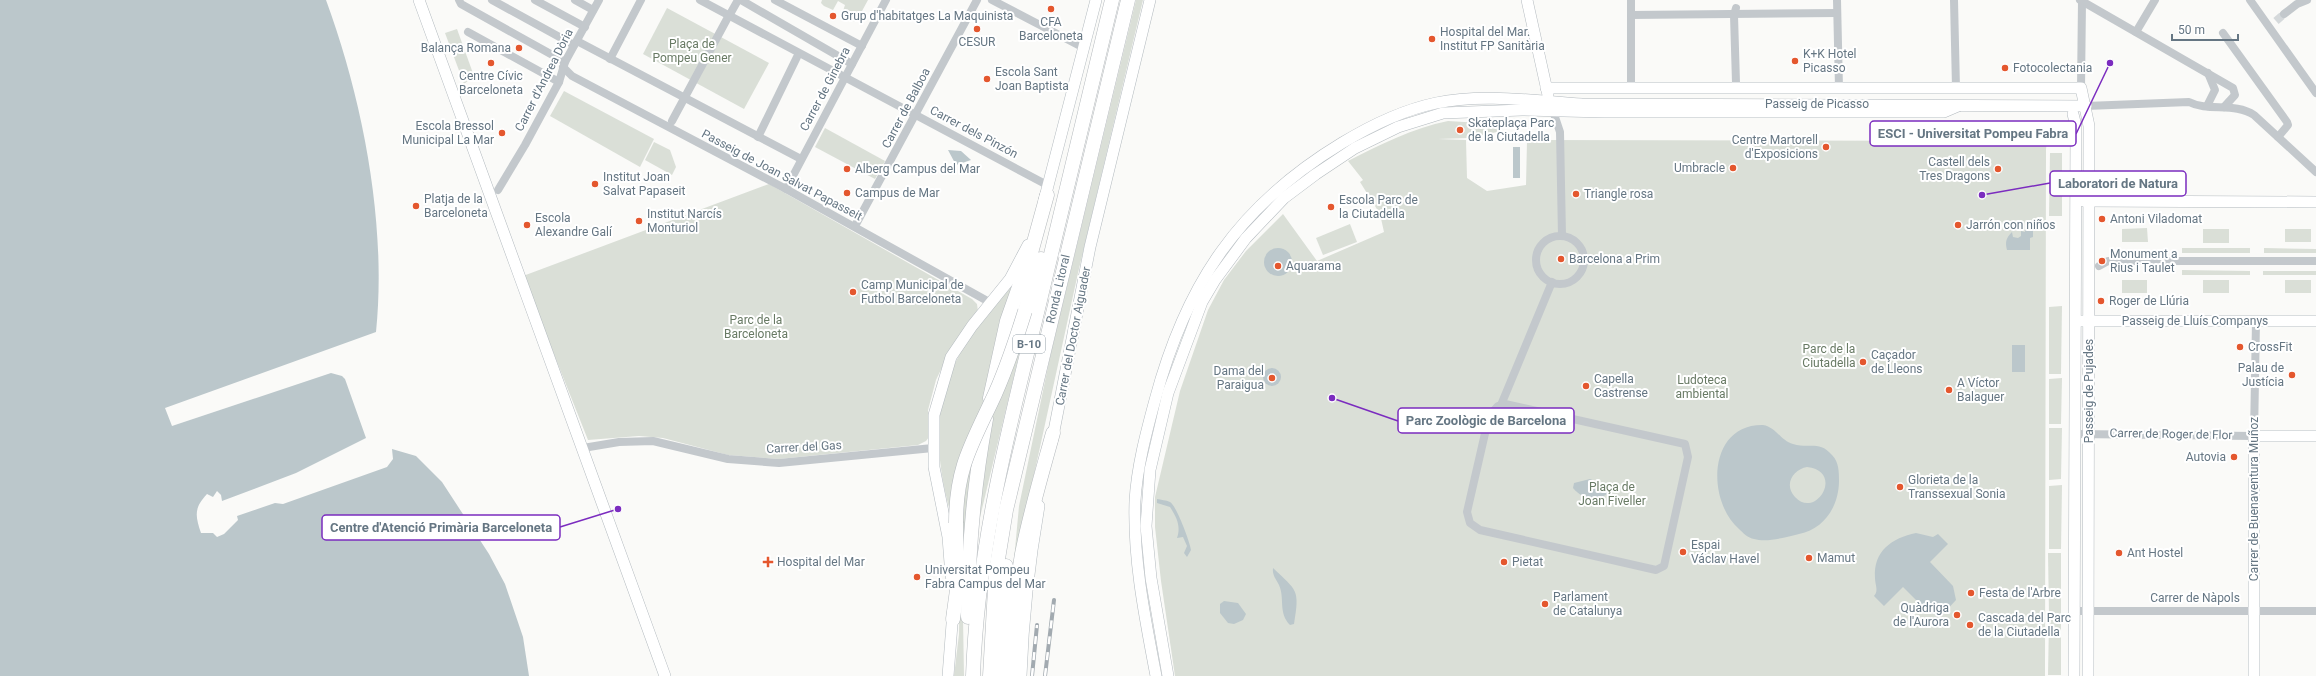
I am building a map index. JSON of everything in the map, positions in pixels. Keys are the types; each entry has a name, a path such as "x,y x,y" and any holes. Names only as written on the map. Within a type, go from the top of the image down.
{"highway":[{"name":"Ronda Litoral","path":"973,676 977,602 985,547 1006,441 1112,0"},
{"name":"Ronda Litoral","path":"990,676 992,629 1000,544 1066,255 1128,0"},
{"path":"953,619 957,590 956,499 964,459 1010,357 1044,250 1067,189"},
{"path":"969,676 968,571 982,438 1007,321 1031,253 1048,190"},
{"path":"1002,676 1006,569 1011,526 1032,406"},
{"path":"1011,676 1015,612 1022,556 1033,502 1054,433"}],"street":[{"path":"419,0 666,676"},
{"path":"492,0 575,43 610,59 802,159"},
{"path":"535,0 585,27"},
{"path":"575,0 593,10"},
{"name":"Carrer d'Andrea Dòria","path":"498,190 525,145 559,82 564,65 599,0"},
{"path":"610,59 642,0"},
{"name":"Carrer dels Pinzón","path":"700,0 728,18 916,115 1048,190"},
{"path":"672,121 738,0"},
{"path":"741,0 852,64"},
{"path":"775,0 862,46"},
{"name":"Carrer de Ginebra","path":"786,189 886,0"},
{"name":"Carrer de Balboa","path":"855,226 977,0"},
{"path":"992,0 1084,48"},
{"path":"948,676 953,619 948,537 934,467 934,415 951,357 972,326 1010,279 1026,251 1048,190 1096,0"},
{"name":"Carrer del Doctor Aiguader","path":"1021,676 1022,631 1029,566 1054,433 1090,247 1150,0"},
{"path":"1527,0 1546,88 1560,132 1562,236"},
{"path":"1631,0 1632,88"},
{"path":"1837,0 1839,104"},
{"path":"1168,676 1151,578 1146,526 1150,470 1168,392 1202,302 1246,238 1284,198 1354,148 1398,127 1443,113 1552,106 1944,112 1958,106 1956,88 1954,0"},
{"path":"2136,32 2155,0"},
{"path":"2250,0 2316,93"},
{"path":"2284,14 2297,4 2307,0"},
{"name":"Passeig de Joan Salvat Papasseit","path":"459,1 564,65 572,76 855,226 991,303"},
{"path":"2081,1 2207,72 2235,91 2233,99 2224,107"},
{"name":"Passeig de Pujades","path":"2081,1 2084,97 2089,126 2088,676"},
{"path":"1631,15 1735,11 1837,13"},
{"path":"1735,11 1736,83"},
{"path":"2268,26 2276,21"},
{"path":"468,32 559,82"},
{"path":"2223,33 2287,122 2288,125 2278,137"},
{"path":"758,137 797,57"},
{"path":"2207,72 2215,90 2208,106"},
{"path":"1546,88 1956,88 2084,97 2073,114 2062,107"},
{"name":"Passeig de Picasso","path":"1552,106 1572,104 1839,104 2062,107 2084,97 2188,102 2198,106 2224,107 2250,112 2316,172"},
{"path":"1156,676 1137,562 1135,528 1138,468 1154,401 1173,342 1186,310 1212,263 1232,236 1272,193 1308,165 1370,128 1407,111 1437,102 1486,99 1526,99 1552,106"},
{"name":"Passeig de Pujades","path":"2073,114 2076,126 2074,676"},
{"path":"2076,202 2316,202"},
{"path":"1562,236 1569,237 1581,246 1584,261 1583,268 1574,280 1567,283 1552,282 1540,273 1536,259 1538,251 1547,240 1562,236"},
{"path":"2099,266 2108,262 2316,261"},
{"path":"1501,405 1511,404 1685,444 1687,447 1688,457 1664,566 1656,570 1480,530 1470,523 1467,512 1489,416 1501,405 1552,282"},
{"name":"Passeig de Lluís Companys","path":"2075,321 2316,321"},
{"name":"Carrer de Buenaventura Muñoz","path":"2254,676 2254,436 2256,321"},
{"name":"Carrer de Roger de Flor","path":"2075,434 2316,436"},
{"name":"Carrer del Gas","path":"583,448 619,442 653,441 728,459 779,463 933,448"},
{"name":"Carrer de Nàpols","path":"2075,611 2254,609 2316,610"}],"green space":[{"path":"822,0 868,0 856,22 848,18 843,11 845,5 838,1 833,10 824,6 821,3"},
{"path":"1136,0 1143,0 1078,273 1013,571 1019,506 1050,357"},
{"name":"Plaça de Pompeu Gener","path":"667,8 769,63 744,109 643,54"},
{"path":"457,29 474,76 464,84 445,33"},
{"path":"564,91 654,139 640,167 550,116"},
{"name":"Parc de la Ciutadella","path":"1448,121 1497,124 1497,132 1468,138 1438,139 1466,140 1467,178 1487,191 1526,185 1527,141 1536,140 2009,141 2009,139 2043,139 2047,142 2045,676 1175,676 1161,581 1155,527 1155,497 1180,391 1208,310 1224,280 1246,251 1283,214 1317,261 1384,232 1380,214 1360,182 1363,180 1348,161 1384,143 1409,133"},
{"path":"825,128 885,161 875,179 815,147"},
{"path":"654,142 670,150 676,167 672,175 645,160"},
{"path":"2050,153 2062,153 2062,216 2049,216"},
{"name":"Parc de la Barceloneta","path":"769,184 972,299 977,304 978,312 947,357 936,380 928,410 929,437 926,441 918,445 779,459 728,455 663,438 639,436 588,440 523,276"},
{"path":"1350,224 1357,242 1323,255 1316,238"},
{"path":"2147,228 2148,242 2122,242 2122,229"},
{"path":"2203,229 2229,229 2229,243 2203,243"},
{"path":"2285,229 2311,229 2311,242 2285,242"},
{"path":"2182,248 2250,248 2250,253 2182,253"},
{"path":"2264,248 2316,249 2316,253 2264,253"},
{"path":"2182,270 2250,271 2250,275 2182,275"},
{"path":"2263,271 2316,271 2316,275 2263,275"},
{"path":"2122,280 2147,280 2147,293 2122,293"},
{"path":"2203,280 2229,280 2229,293 2203,293"},
{"path":"2285,280 2311,280 2311,293 2285,293"},
{"path":"1014,283 984,406 956,468 950,512 941,470 939,449 941,410 945,390 952,370 967,341"},
{"path":"2062,306 2061,374 2049,374 2049,307"},
{"path":"1022,342 976,534 992,413"},
{"path":"2062,378 2061,424 2049,424 2049,379"},
{"path":"2049,428 2062,428 2061,479 2049,480"},
{"path":"976,445 963,618 964,676 954,676 959,634 961,499"},
{"path":"2062,485 2061,549 2049,549 2049,486"},
{"path":"2048,553 2061,553 2061,616 2049,615"},
{"path":"2049,620 2061,620 2061,675 2048,675"}],"shaded area":[{"path":"0,0 326,0 351,79 369,163 375,206 378,249 379,291 376,332 165,408 172,426 331,373 342,376 345,379 366,438 296,473 222,501 221,495 217,491 213,497 207,494 200,503 197,512 199,527 201,533 213,533 217,537 224,534 238,520 237,516 275,503 283,504 387,467 393,459 392,449 416,456 442,482 489,554 505,584 523,637 529,676 0,676"},
{"path":"1513,147 1520,147 1520,178 1513,178"},
{"path":"948,150 961,151 971,160 956,165"},
{"path":"2025,229 2033,229 2033,237 2030,238 2030,250 2007,250 2006,240 2010,234 2012,232 2013,237 2018,238 2021,236 2021,231 2025,232"},
{"path":"1278,248 1284,249 1288,252 1291,256 1291,268 1288,272 1284,275 1278,276 1272,275 1268,272 1265,268 1264,262 1265,256 1268,252 1272,249"},
{"path":"2012,345 2025,345 2025,372 2012,372"},
{"path":"1272,368 1279,370 1281,377 1279,384 1272,386 1265,384 1263,377 1265,370"},
{"path":"1763,425 1768,426 1785,440 1793,444 1818,446 1827,450 1834,458 1839,474 1836,499 1829,515 1816,527 1799,534 1782,538 1759,540 1746,535 1728,516 1721,500 1718,483 1718,466 1723,450 1731,437 1745,428","holes":["1807,467 1818,470 1824,477 1825,484 1823,492 1818,499 1811,503 1803,502 1795,497 1790,487 1790,482 1794,474 1802,468"]},
{"path":"1590,479 1602,484 1608,490 1607,494 1603,497 1594,499 1584,497 1573,488 1574,483"},
{"path":"1157,499 1170,502 1176,510 1191,550 1187,557 1184,553 1187,546 1183,537 1177,538 1179,530 1175,515 1170,507 1157,503"},
{"path":"1916,533 1933,537 1938,534 1948,544 1930,562 1953,586 1956,600 1943,614 1929,613 1903,587 1884,606 1874,596 1877,590 1875,569 1877,560 1881,553 1892,542 1899,538"},
{"path":"1273,568 1295,592 1297,604 1294,624 1290,625 1284,616 1281,590 1274,575"},
{"path":"1224,601 1238,603 1246,614 1243,620 1234,624 1228,623 1220,613 1220,604"}],"tunnel":[{"path":"2276,21 2284,14"}],"railway":[{"path":"1045,676 1054,600"},
{"path":"1032,676 1037,625"}],"place":[{"name":"CFA Barceloneta","path":"1051,9"},
{"name":"Grup d'habitatges La Maquinista","path":"833,16"},
{"name":"CESUR","path":"977,29"},
{"name":"Hospital del Mar. Institut FP Sanitària","path":"1432,39"},
{"name":"Balança Romana","path":"519,48"},
{"name":"K+K Hotel Picasso","path":"1795,61"},
{"name":"Centre Cívic Barceloneta","path":"491,63"},
{"name":"ESCI - Universitat Pompeu Fabra","path":"2110,63"},
{"name":"Fotocolectania","path":"2005,68"},
{"name":"Escola Sant Joan Baptista","path":"987,79"},
{"name":"Skateplaça Parc de la Ciutadella","path":"1460,130"},
{"name":"Escola Bressol Municipal La Mar","path":"502,133"},
{"name":"Centre Martorell d'Exposicions","path":"1826,147"},
{"name":"Umbracle","path":"1733,168"},
{"name":"Alberg Campus del Mar","path":"847,169"},
{"name":"Castell dels Tres Dragons","path":"1998,169"},
{"name":"Institut Joan Salvat Papaseit","path":"595,184"},
{"name":"Campus de Mar","path":"847,193"},
{"name":"Triangle rosa","path":"1576,194"},
{"name":"Laboratori de Natura","path":"1982,195"},
{"name":"Platja de la Barceloneta","path":"416,206"},
{"name":"Escola Parc de la Ciutadella","path":"1331,207"},
{"name":"Antoni Viladomat","path":"2102,219"},
{"name":"Institut Narcís Monturiol","path":"639,221"},
{"name":"Escola Alexandre Galí","path":"527,225"},
{"name":"Jarrón con niños","path":"1958,225"},
{"name":"Barcelona a Prim","path":"1561,259"},
{"name":"Monument a Rius i Taulet","path":"2102,261"},
{"name":"Aquarama","path":"1278,266"},
{"name":"Camp Municipal de Futbol Barceloneta","path":"853,292"},
{"name":"Roger de Llúria","path":"2101,301"},
{"name":"CrossFit","path":"2240,347"},
{"name":"Caçador de Lleons","path":"1863,362"},
{"name":"Palau de Justícia","path":"2292,375"},
{"name":"Dama del Paraigua","path":"1272,378"},
{"name":"Capella Castrense","path":"1586,386"},
{"name":"A Víctor Balaguer","path":"1949,390"},
{"name":"Parc Zoològic de Barcelona","path":"1332,398"},
{"name":"Autovia","path":"2234,457"},
{"name":"Glorieta de la Transsexual Sonia","path":"1900,487"},
{"name":"Centre d'Atenció Primària Barceloneta","path":"618,509"},
{"name":"Espai Václav Havel","path":"1683,552"},
{"name":"Ant Hostel","path":"2119,553"},
{"name":"Mamut","path":"1809,558"},
{"name":"Hospital del Mar","path":"768,562"},
{"name":"Pietat","path":"1504,562"},
{"name":"Universitat Pompeu Fabra Campus del Mar","path":"917,577"},
{"name":"Festa de l'Arbre","path":"1971,593"},
{"name":"Parlament de Catalunya","path":"1545,604"},
{"name":"Quàdriga de l'Aurora","path":"1957,615"},
{"name":"Cascada del Parc de la Ciutadella","path":"1970,625"}],"park label":[{"name":"Ludoteca ambiental","path":"1702,387"},
{"name":"Plaça de Joan Fiveller","path":"1612,494"}]}
